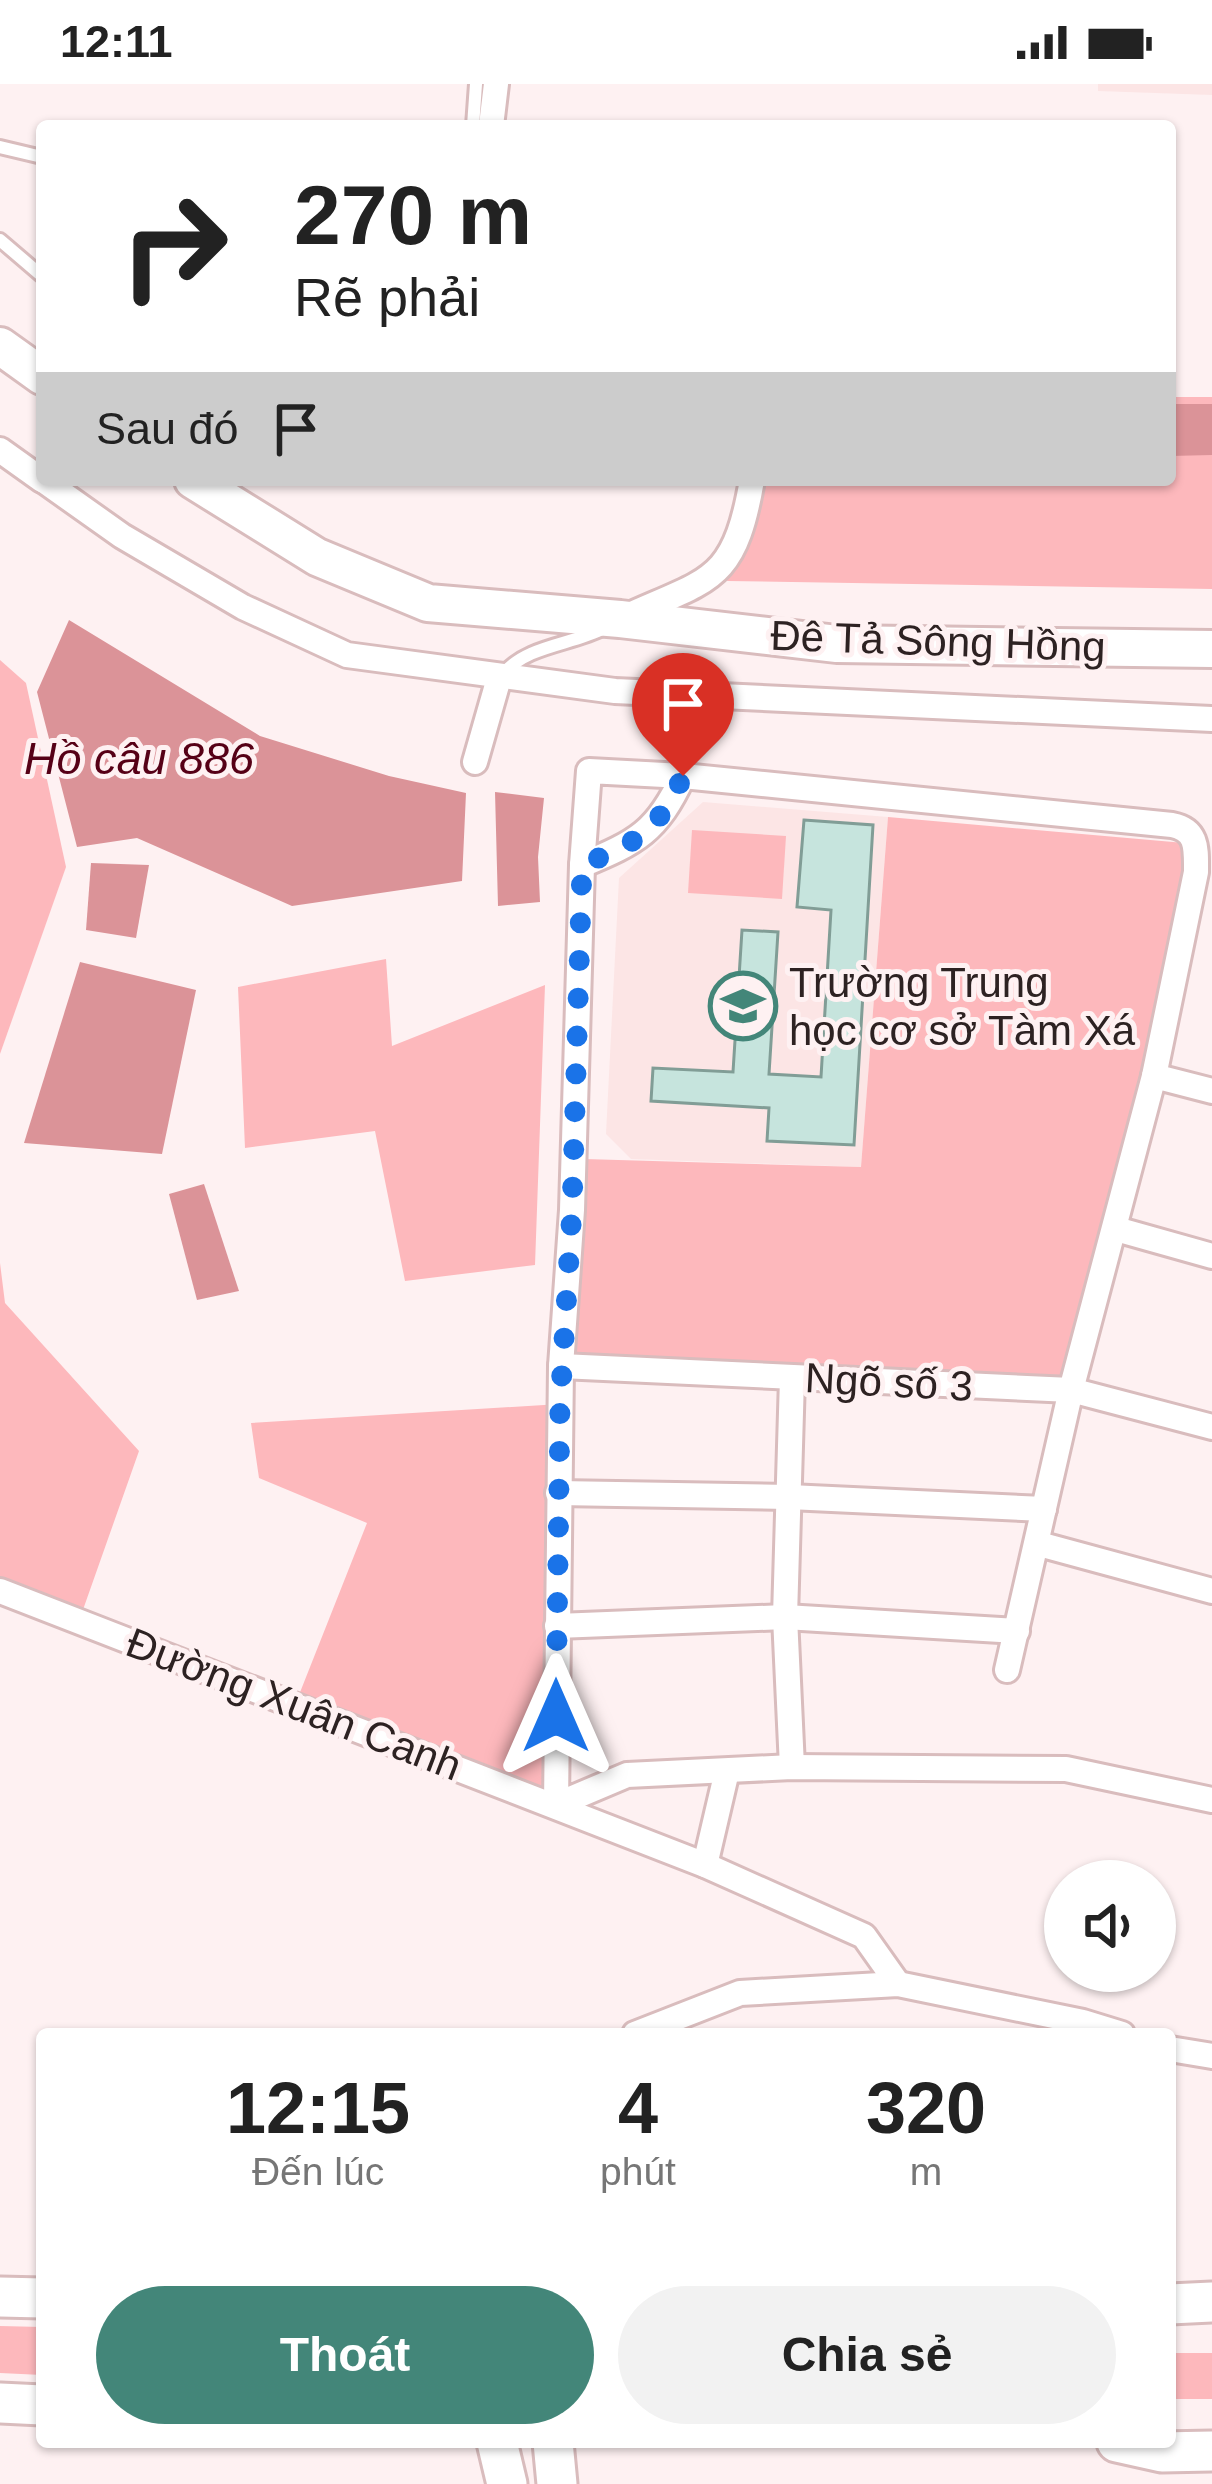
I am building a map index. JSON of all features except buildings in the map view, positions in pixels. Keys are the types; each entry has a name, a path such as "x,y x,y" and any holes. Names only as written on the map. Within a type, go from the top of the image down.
{"highway":[{"path":"0,2297 36,2298"},
{"path":"1176,2304 1212,2302"},
{"path":"1176,2319 1212,2318"},
{"path":"0,2403 36,2404"},
{"path":"1176,2432 1212,2431"},
{"path":"498,2448 507,2484"},
{"path":"554,2448 557,2484"},
{"path":"1144,2448 1212,2451"}],"main road":[{"path":"0,346 36,372"},
{"name":"Đê Tả Sông Hồng","path":"203,486 317,557 428,603 837,644 1212,649"}],"street":[{"path":"492,120 496,84"},
{"path":"0,450 36,476"},
{"path":"51,486 122,536 243,607 347,655 499,678 710,697 1212,718"},
{"path":"620,619 709,579 725,565 751,486"},
{"path":"475,762 499,678"},
{"path":"1007,1670 1071,1390 1201,918 1196,844 1185,827 683,776 590,771 561,1366 556,1805 627,1775 792,1767 1066,1769 1212,1800"},
{"path":"582,865 634,843 653,827 683,776"},
{"path":"1154,1076 1212,1091"},
{"path":"1116,1229 1212,1256"},
{"name":"Ngõ số 3","path":"561,1366 1071,1390 1212,1426"},
{"path":"792,1378 785,1617 792,1767"},
{"path":"558,1493 789,1496 1044,1509"},
{"path":"1039,1544 1212,1592"},
{"name":"Đường Xuân Canh","path":"0,1591 705,1865 863,1936 898,1984"},
{"path":"557,1626 785,1617 1017,1631"},
{"path":"705,1865 727,1771"},
{"path":"650,2028 740,1993 898,1984 1102,2028"},
{"path":"1176,2050 1212,2056"}],"lane":[{"path":"473,120 476,84"},
{"path":"0,147 36,156"},
{"path":"0,240 36,271"},
{"path":"499,678 511,664 547,647 587,637 620,619"}],"shaded area":[{"path":"1098,84 1212,84 1212,95 1098,91"},
{"path":"1176,397 1212,397 1212,589 727,581 752,486 1176,486"},
{"path":"0,660 26,683 66,867 0,1054"},
{"name":"Trường Trung học cơ sở Tàm Xá","path":"703,802 888,817 861,1167 631,1159 606,1134 619,878"},
{"path":"888,817 1196,844 1071,1390 561,1366 584,1159 861,1167"},
{"path":"692,830 786,836 782,899 688,893"},
{"path":"386,959 392,1046 545,985 535,1265 405,1281 375,1131 245,1148 238,987"},
{"path":"0,1263 5,1303 139,1451 79,1621 0,1591"},
{"path":"560,1404 556,1805 295,1705 367,1523 259,1478 251,1423"},
{"path":"0,2326 36,2327 36,2375 0,2373"},
{"path":"1176,2353 1212,2353 1212,2399 1176,2399"}],"water":[{"path":"1176,404 1212,404 1212,455 1176,456"},
{"name":"Hồ câu 886","path":"69,620 260,736 389,776 466,793 462,881 292,906 137,838 77,847 37,692"},
{"path":"495,792 544,798 538,857 540,902 498,906"},
{"path":"91,863 149,865 136,938 86,930"},
{"path":"80,962 196,990 162,1154 24,1143"},
{"path":"204,1184 239,1291 197,1300 169,1194"}],"place":[{"name":"Trường Trung học cơ sở Tàm Xá","path":"743,1006"}],"route":[{"path":"556,1716 561,1366 572,1210 582,865 634,843 653,827 683,776"}]}
